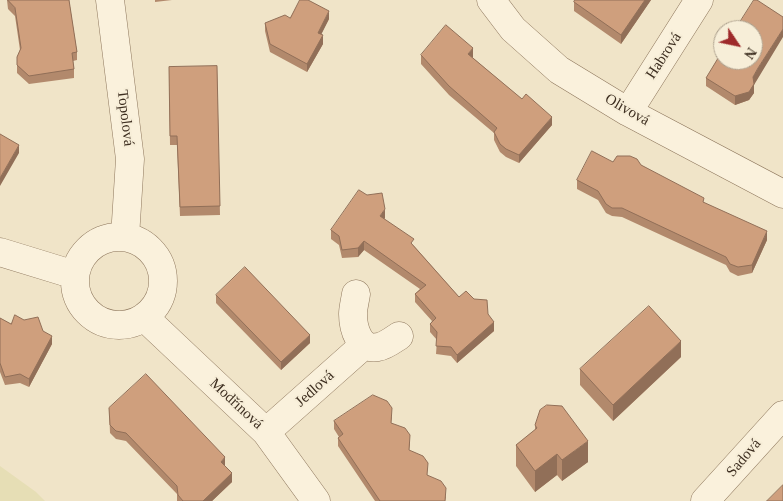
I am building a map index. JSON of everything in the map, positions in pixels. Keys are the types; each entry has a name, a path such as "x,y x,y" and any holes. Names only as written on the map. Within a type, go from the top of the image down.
{"street":[{"name":"Topolová","path":"110,0 130,160 125,237"},
{"name":"Olivová","path":"491,0 513,29 559,70 628,112 783,194"},
{"name":"Habrová","path":"628,112 699,0"},
{"path":"111,237 125,237 139,242 151,250 160,263 163,278 161,293 155,307 144,318 131,324 116,326 102,322 89,315 80,303 75,289 75,275 79,261 87,250 98,242 111,237"},
{"path":"0,252 75,275"},
{"path":"356,294 352,312 354,325 357,336 364,345 378,348 399,336"},
{"name":"Modřínová","path":"144,318 266,432 316,501"},
{"name":"Jedlová","path":"266,432 364,345"},
{"name":"Sadová","path":"704,501 783,415"}],"shaded area":[{"path":"0,466 36,492 45,501 0,501"}],"building":[{"path":"8,0 69,0 77,52 72,53 74,69 29,76 17,65 17,57 21,48 15,8"},
{"path":"300,0 308,0 329,11 318,33 323,35 307,64 270,44 265,23 285,15 290,18"},
{"path":"575,0 645,0 621,35 574,2"},
{"path":"754,0 757,0 783,17 783,29 763,60 763,20 741,20"},
{"path":"446,25 473,48 468,54 522,99 526,94 552,117 519,155 500,144 494,132 497,128 449,86 421,55"},
{"path":"217,66 220,206 180,207 177,136 170,136 169,67"},
{"path":"713,66 713,70 757,70 753,77 754,84 749,92 735,96 706,78"},
{"path":"0,134 19,145 0,178"},
{"path":"592,151 613,162 617,156 630,156 637,159 641,165 704,198 703,202 767,231 752,265 738,267 730,264 726,257 622,208 612,208 606,204 598,191 577,180"},
{"path":"359,190 367,195 382,193 385,209 380,216 414,239 411,243 459,297 466,291 474,299 487,300 488,314 494,322 457,355 451,347 436,346 437,332 430,324 436,318 415,294 426,285 364,241 358,248 342,250 339,236 331,230"},
{"path":"245,267 310,335 281,362 216,295"},
{"path":"649,306 681,341 613,405 580,369"},
{"path":"15,315 24,320 38,317 43,331 52,336 29,379 20,374 5,377 0,363 0,318 11,324"},
{"path":"146,374 225,457 221,462 232,473 203,501 183,501 178,495 177,486 126,433 116,431 110,425 109,408"},
{"path":"373,395 387,401 392,408 391,423 405,428 410,435 409,450 423,456 428,463 427,475 441,481 446,488 445,501 380,501 338,438 343,434 334,421"},
{"path":"547,405 562,406 588,441 562,460 557,454 535,471 516,445 537,428 535,425 540,410"},
{"path":"783,485 783,501 767,501"}]}
